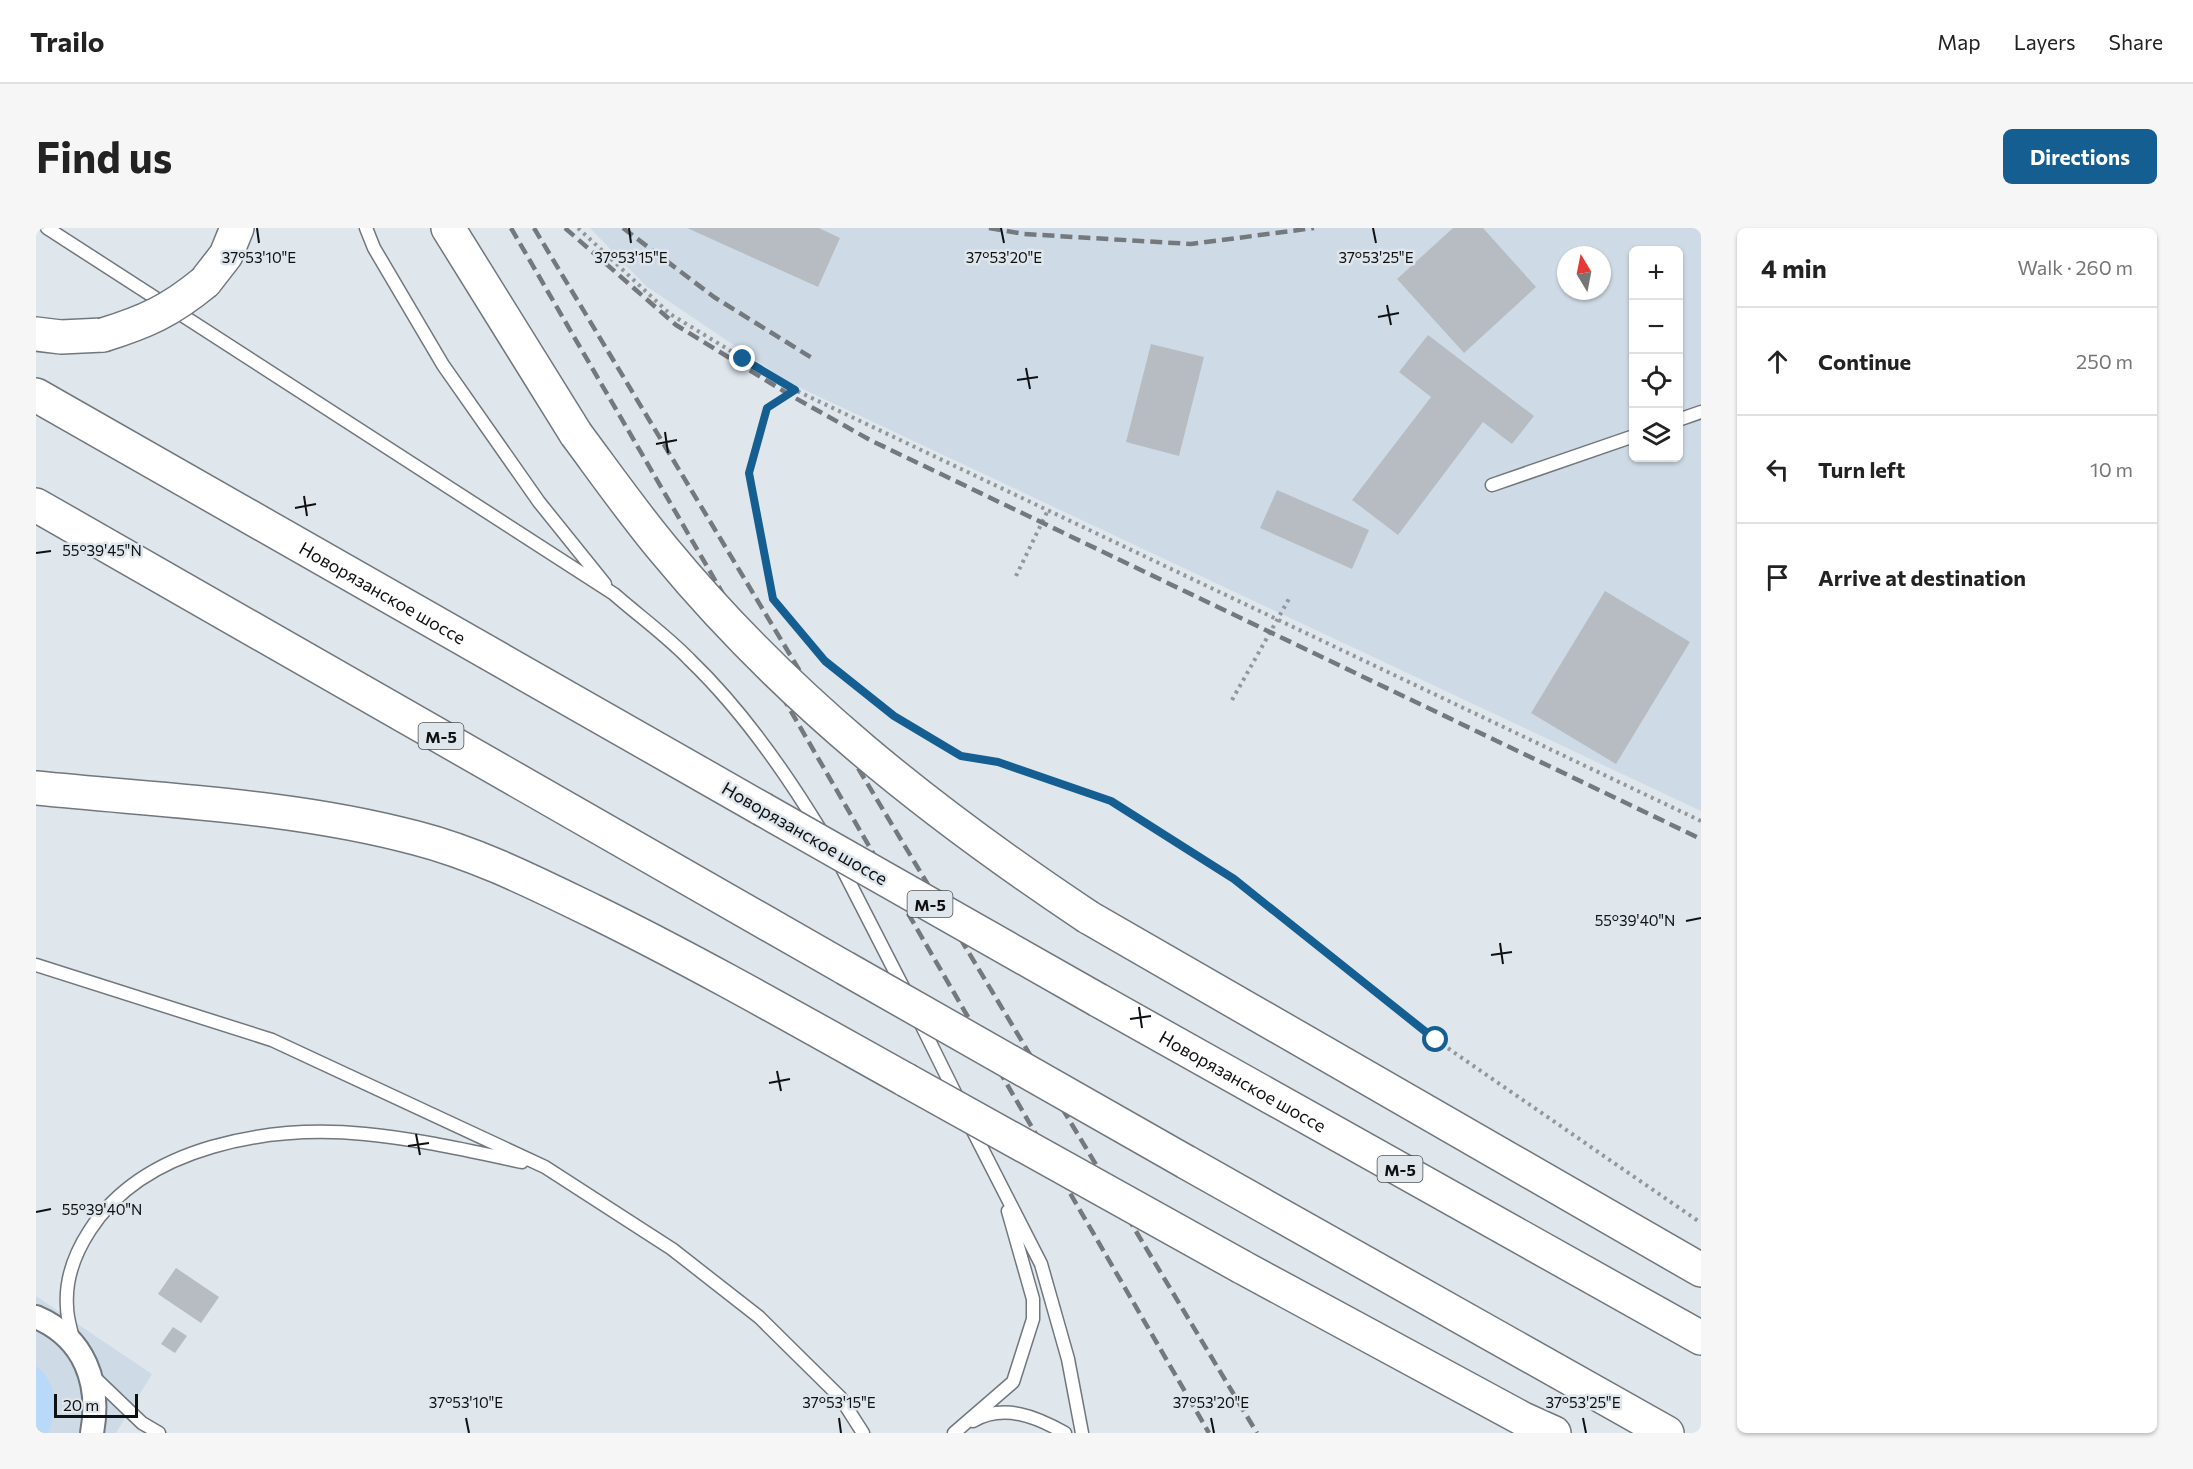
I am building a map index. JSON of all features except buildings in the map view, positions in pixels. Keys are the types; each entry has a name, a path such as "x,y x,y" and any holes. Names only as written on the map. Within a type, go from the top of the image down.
{"main road":[{"path":"36,334 61,337 103,335 146,322 184,300 205,282 226,255 237,228"},
{"path":"448,228 576,434 664,550 748,643 877,765 1008,864 1088,917 1701,1270"},
{"name":"Новорязанское шоссе","path":"36,395 1098,1000 1701,1338"},
{"name":"М-5","path":"36,505 845,968 1667,1433"},
{"path":"36,789 315,815 416,837 467,853 524,877 686,956 1242,1267 1535,1426 1554,1433"}],"street":[{"path":"36,1317 49,1323 73,1343 92,1375 97,1408 92,1433"}],"lane":[{"path":"47,228 614,594 690,659 745,719 801,798 850,881 1041,1264 1068,1359 1082,1433"},
{"path":"366,228 443,365 539,502 614,594"},
{"path":"1683,418 1701,412"},
{"path":"1492,484 1629,438"},
{"path":"36,965 272,1040 545,1167 672,1249 759,1317 840,1397 863,1433"},
{"path":"73,1343 67,1307 70,1274 78,1249 101,1212 135,1181 178,1160 226,1143 293,1133 363,1134 436,1143 545,1167"},
{"path":"955,1432 1013,1382 1033,1320 1033,1299 1000,1184"},
{"path":"92,1375 142,1423 159,1433"},
{"path":"955,1432 980,1417 1006,1412 1038,1417 1065,1433"}],"path":[{"path":"578,228 670,314 795,390 1701,821"},
{"path":"795,390 767,408 749,473 773,599 825,661 894,716 961,756 998,762 1111,801 1234,879 1436,1040 1701,1223"},
{"path":"1016,576 1048,510"},
{"path":"1232,700 1290,597"}],"shaded area":[{"path":"590,228 1701,228 1701,811 790,383 646,286"},
{"path":"36,1296 152,1374 116,1433 36,1433"},
{"path":"36,1366 49,1380 54,1397 53,1415 48,1433 36,1433"}],"railway":[{"path":"511,228 1209,1433"},
{"path":"534,228 1257,1433"},
{"path":"565,228 676,325 790,395 870,440 1701,839"},
{"path":"623,228 714,297 812,358"},
{"path":"989,228 1024,234 1191,244 1314,228"}],"route":[{"path":"743,359 795,390 767,408 749,473 773,599 825,661 894,716 961,756 998,762 1111,801 1234,879 1436,1040"}]}
